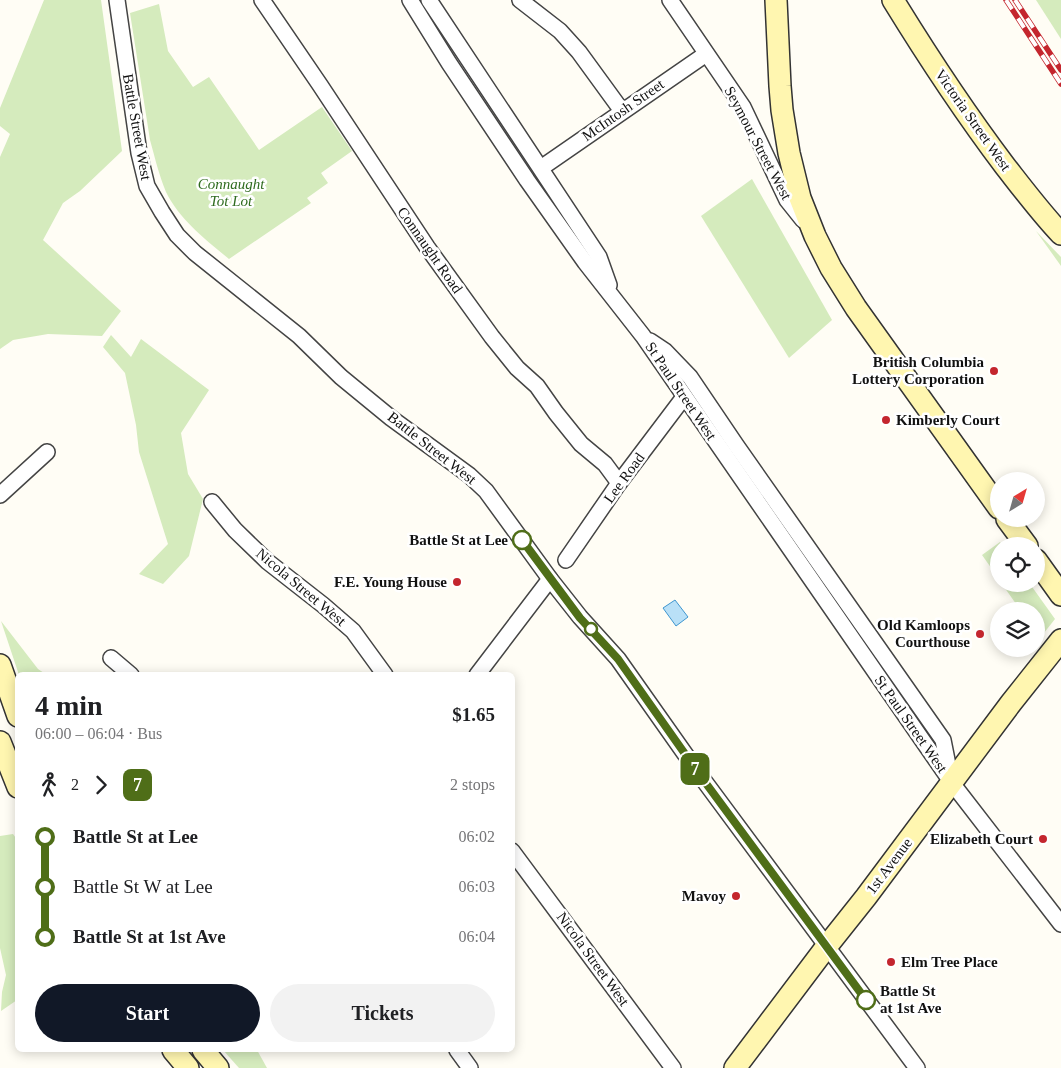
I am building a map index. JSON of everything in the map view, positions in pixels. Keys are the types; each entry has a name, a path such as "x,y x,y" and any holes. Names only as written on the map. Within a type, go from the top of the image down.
{"main road":[{"name":"Seymour Street West","path":"776,0 782,110 789,153 800,198 815,236 831,268 856,308 990,495"},
{"path":"778,57 788,0"},
{"path":"886,0 917,39"},
{"name":"Victoria Street West","path":"893,0 968,116 1049,222 1061,234"},
{"path":"1045,573 1061,595"},
{"name":"1st Avenue","path":"735,1068 1061,640"},
{"path":"1,671 15,708"},
{"path":"0,742 15,780"},
{"path":"174,1052 188,1068"},
{"path":"205,1052 218,1068"}],"street":[{"name":"Battle Street West","path":"117,0 139,153 148,186 177,235 195,253 299,336 341,377 486,491 580,618 618,659 702,778 917,1068"},
{"name":"Connaught Road","path":"262,0 427,247 492,337 517,368 537,386 581,444 605,464 619,484"},
{"name":"St Paul Street West","path":"410,0 449,63 527,180 585,262 643,336 952,783"},
{"name":"St Paul Street West","path":"429,0 599,256 613,298"},
{"path":"520,0 560,31 579,52 622,111"},
{"name":"Seymour Street West","path":"670,0 743,107 787,200 815,236"},
{"name":"McIntosh Street","path":"541,168 706,54"},
{"name":"St Paul Street West","path":"643,336 665,351 690,377 736,446 942,740 952,783"},
{"name":"Lee Road","path":"566,560 619,484 684,397"},
{"path":"0,496 46,452"},
{"name":"Nicola Street West","path":"212,502 235,530 268,562 353,631 382,672"},
{"path":"479,672 550,579"},
{"path":"111,658 127,672"},
{"path":"952,783 1061,924"},
{"name":"Nicola Street West","path":"515,855 673,1068"},
{"path":"458,1052 470,1068"}],"green space":[{"path":"44,0 101,0 122,151 80,191 63,203 43,240 121,311 102,336 48,334 13,340 0,349 0,157 10,134 0,126 0,108"},
{"path":"1036,0 1061,0 1061,39"},
{"name":"Connaught Tot Lot","path":"159,4 168,51 193,87 209,77 259,150 322,107 352,151 321,173 328,183 307,198 311,203 229,259 194,228 171,202 155,160 150,140 130,13"},
{"path":"752,179 832,320 789,358 701,216"},
{"path":"1036,231 1061,257 1061,266"},
{"path":"111,335 131,357 141,339 209,390 181,433 188,474 203,499 189,556 163,584 139,574 168,544 139,452 136,425 125,373 103,347"},
{"path":"990,549 990,566 982,555"},
{"path":"1008,592 1036,592 1043,602 1015,602"},
{"path":"1045,605 1055,619 1045,632"},
{"path":"1,621 38,669 42,672 18,672"},
{"path":"13,834 15,837 15,1001 1,1011 2,992 6,975 0,948 0,836"},
{"path":"225,1052 258,1052 267,1068 239,1068"}],"water":[{"path":"675,600 688,617 676,626 663,608"}],"railway":[{"path":"1006,0 1061,84"},
{"path":"1015,0 1061,70"}],"bus line":[{"name":"7","path":"522,540 580,618 618,659 702,778 866,1000"}],"place":[{"name":"British Columbia Lottery Corporation","path":"994,371"},
{"name":"Kimberly Court","path":"886,420"},
{"name":"Battle St at Lee","path":"522,540"},
{"name":"F.E. Young House","path":"457,582"},
{"name":"Old Kamloops Courthouse","path":"980,634"},
{"name":"Elizabeth Court","path":"1043,839"},
{"name":"Mavoy","path":"736,896"},
{"name":"Elm Tree Place","path":"891,962"},
{"name":"Battle St at 1st Ave","path":"866,1000"}]}
